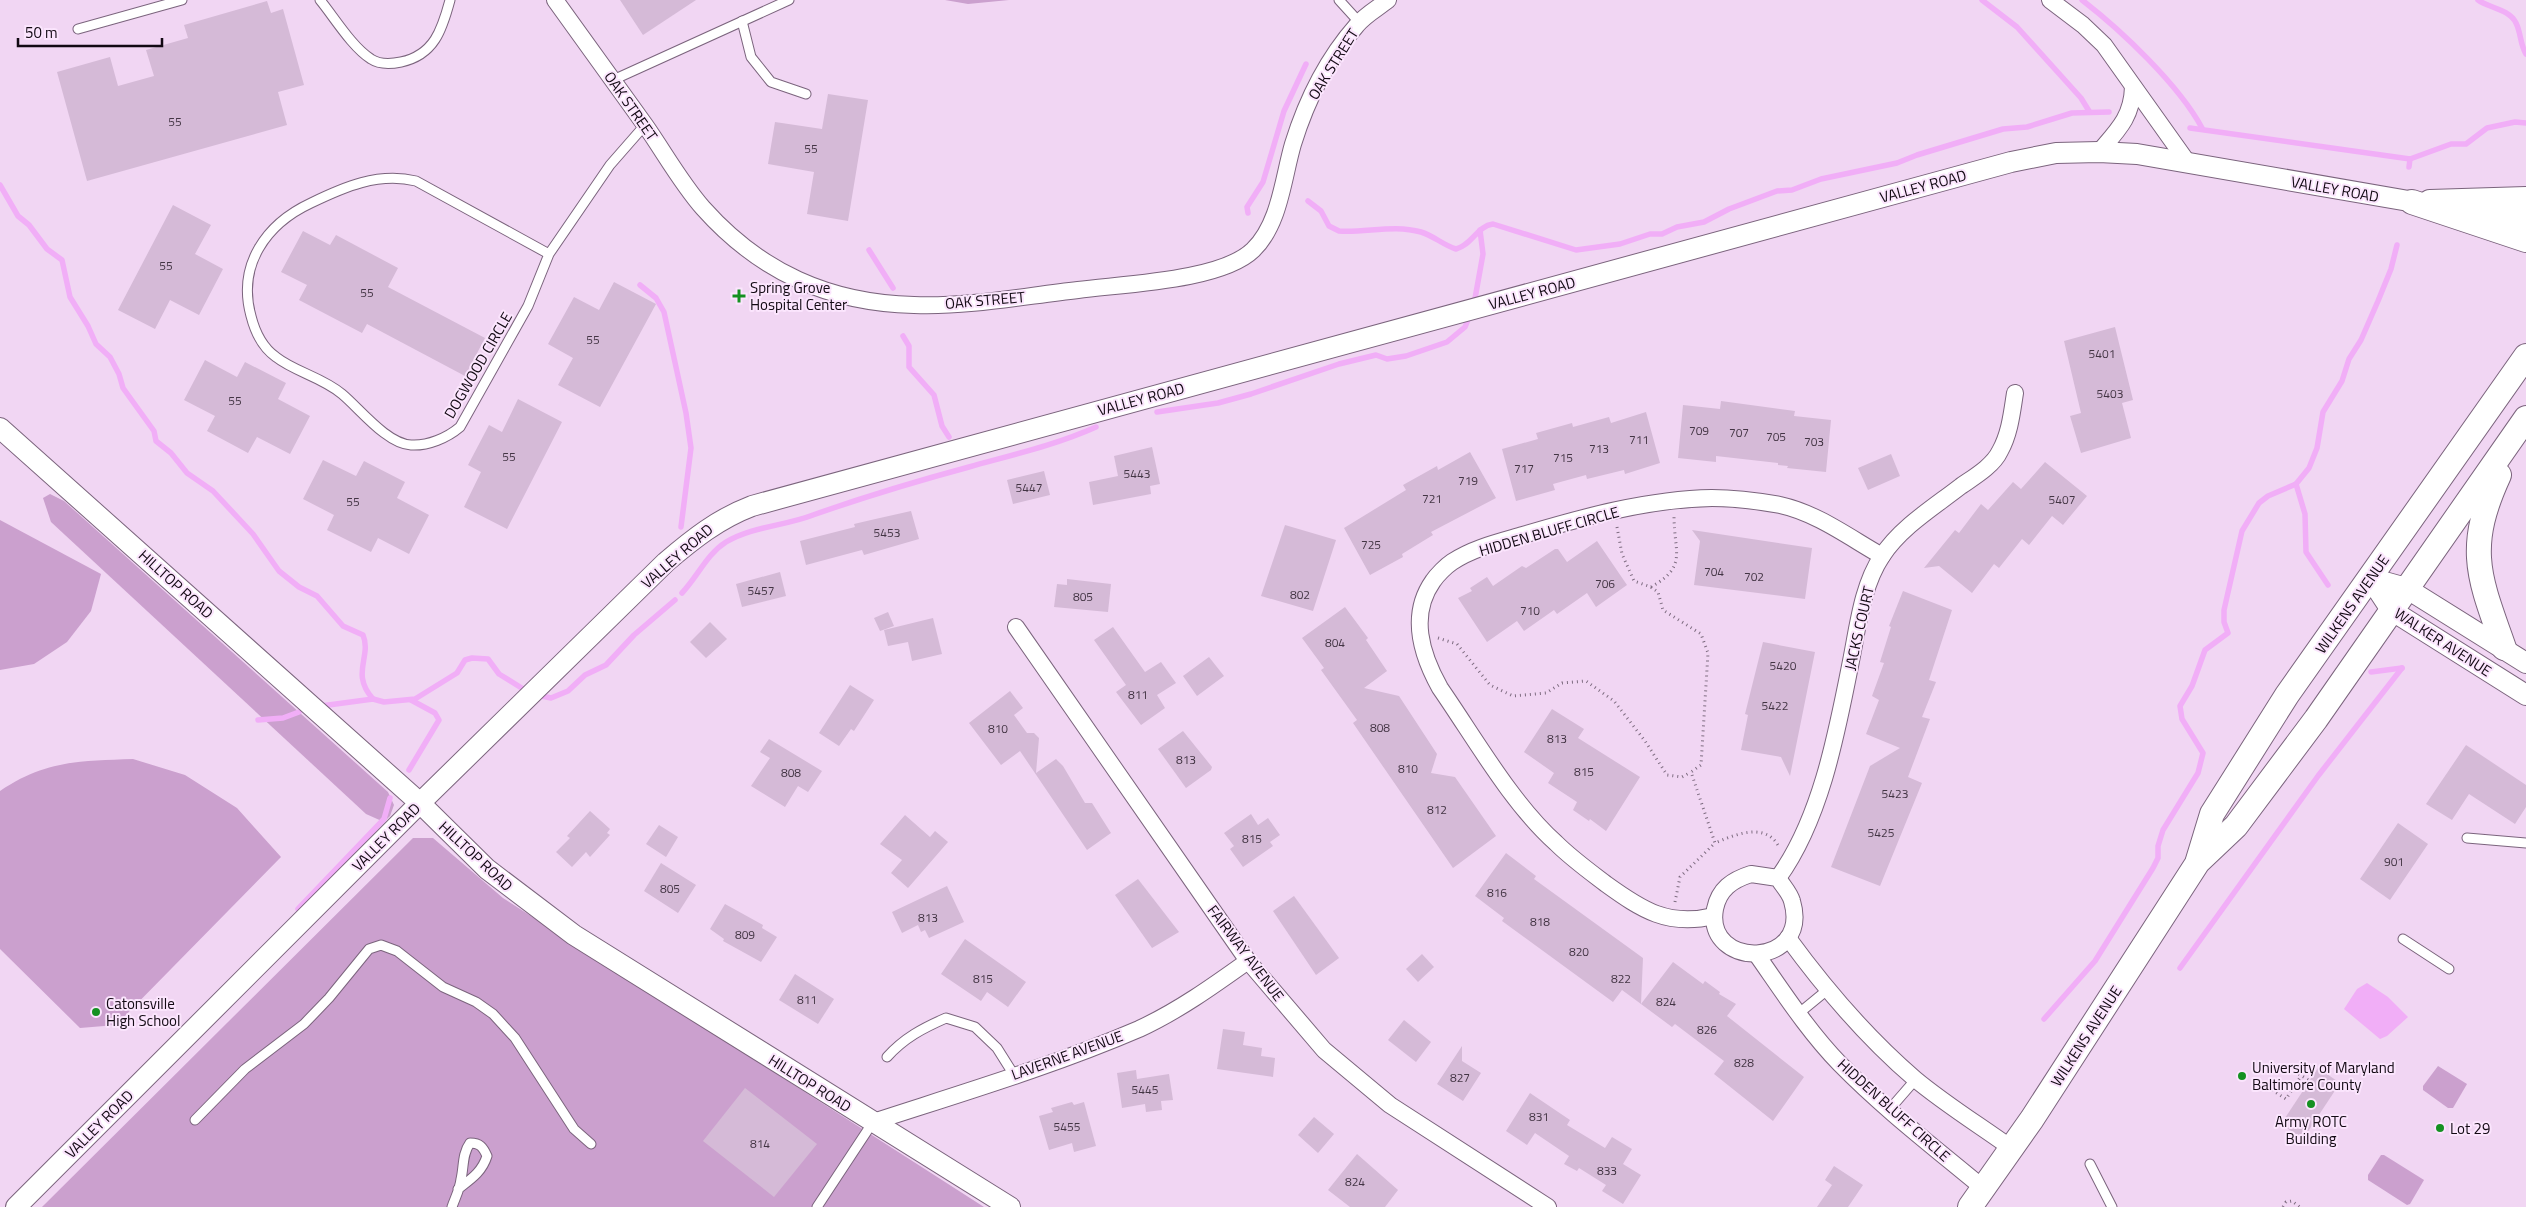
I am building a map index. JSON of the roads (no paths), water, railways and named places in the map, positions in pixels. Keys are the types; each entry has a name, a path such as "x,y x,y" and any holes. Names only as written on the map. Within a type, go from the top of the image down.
{"main road":[{"path":"2412,202 2526,199"},
{"path":"2412,202 2526,240"},
{"name":"WILKENS AVENUE","path":"2198,862 2212,814 2287,695 2526,356"},
{"path":"2504,648 2482,585 2478,559 2480,529 2486,504 2524,421"},
{"name":"WILKENS AVENUE","path":"1970,1207 2032,1119 2198,862 2236,826 2316,719 2524,421"}],"street":[{"name":"OAK STREET","path":"555,0 645,124 702,208 752,254 789,276 825,292 863,300 913,305 964,304 1168,278 1204,272 1220,267 1253,250 1267,230 1278,203 1293,146 1306,109 1339,48 1359,22 1388,0"},
{"path":"2050,0 2083,25 2104,45 2188,163"},
{"path":"2099,152 2127,118 2132,103 2133,87"},
{"name":"VALLEY ROAD","path":"16,1207 420,803 666,562 697,536 724,517 752,506 1471,309 2011,162 2056,153 2099,152 2137,154 2526,220"},
{"name":"JACKS COURT","path":"1778,878 1799,844 1834,745 1861,610 1870,582 1882,556 1900,534 1982,472 2000,453 2009,428 2015,393"},
{"name":"HILLTOP ROAD","path":"0,428 420,803 487,868 574,935 1010,1207"},
{"name":"HIDDEN BLUFF CIRCLE","path":"1714,916 1697,920 1674,919 1651,914 1627,899 1555,843 1526,812 1440,688 1429,668 1421,644 1418,624 1424,599 1433,580 1451,562 1482,547 1614,511 1673,501 1712,498 1782,506 1818,519 1882,556"},
{"name":"WALKER AVENUE","path":"2370,578 2406,588 2526,663"},
{"name":"WALKER AVENUE","path":"2370,578 2391,610 2526,695"},
{"name":"FAIRWAY AVENUE","path":"1016,627 1248,961 1324,1050 1390,1105 1548,1207"},
{"path":"1751,874 1778,878 1792,899 1795,917 1788,938 1772,951 1756,955 1743,953 1723,940 1716,928 1714,916 1717,902 1724,889 1736,879 1751,874"},
{"path":"1788,938 1826,991 1870,1037 1916,1079 2011,1148"},
{"name":"HIDDEN BLUFF CIRCLE","path":"1756,955 1798,1014 1839,1063 1889,1110 1983,1188"},
{"name":"LAVERNE AVENUE","path":"874,1122 1014,1075 1139,1028 1194,999 1248,961"}],"lane":[{"path":"78,29 182,0"},
{"path":"320,0 359,49 371,60 388,64 421,56 435,42 443,28 450,0"},
{"path":"613,80 789,0"},
{"path":"1338,0 1359,22"},
{"path":"742,21 751,57 771,82 806,94"},
{"name":"DOGWOOD CIRCLE","path":"549,254 416,181 398,176 373,178 324,196 290,213 274,228 256,256 247,276 247,302 262,344 277,358 316,377 341,393 394,440 411,445 431,443 450,436 460,428 528,306 549,254 610,165 645,124"},
{"path":"2467,838 2526,844"},
{"path":"2402,939 2449,969"},
{"path":"195,1120 245,1069 304,1024 329,998 369,949 381,945 397,951 443,987 476,1002 493,1014 520,1044 574,1129 591,1144"},
{"path":"1798,1014 1826,991"},
{"path":"887,1057 898,1044 918,1030 946,1018 975,1028 997,1048 1014,1075"},
{"path":"1889,1110 1916,1079"},
{"path":"817,1207 874,1122"},
{"path":"452,1207 458,1189 465,1150 470,1143 477,1143 484,1147 487,1156 484,1165 480,1172 458,1189"},
{"path":"2090,1164 2112,1207"}],"waterway":[{"path":"1982,0 2017,27 2081,98 2089,111"},
{"path":"2082,0 2148,59 2179,94 2202,128"},
{"path":"2478,0 2513,18 2518,27 2526,54"},
{"path":"1248,213 1247,207 1263,182 1284,111 1306,64"},
{"path":"1308,201 1321,211 1329,226 1339,231 1411,230 1426,234 1456,249 1466,244 1487,225 1493,224 1576,250 1620,244 1650,234 1662,234 1677,227 1704,222 1729,209 1777,191 1792,190 1821,179 1897,163 1917,155 2003,129 2027,127 2072,113 2109,112"},
{"path":"2190,128 2410,159 2451,144 2466,144 2487,128 2515,122 2526,123"},
{"path":"2409,167 2410,159"},
{"path":"0,185 18,216 29,225 47,249 62,260 70,297 88,326 96,344 110,357 119,374 123,388 154,431 156,441 171,453 187,473 213,491 253,534 279,571 299,587 317,596 343,626 363,635 365,643 363,681 366,690 373,699"},
{"path":"1474,304 1483,254 1480,230"},
{"path":"2044,1019 2095,961 2153,868 2158,858 2158,846 2163,830 2198,773 2203,753 2182,719 2180,706 2192,686 2205,650 2228,633 2224,622 2224,610 2242,531 2259,503 2268,496 2296,484 2309,468 2317,448 2323,412 2342,381 2349,359 2361,340 2391,269 2397,245"},
{"path":"869,250 893,288"},
{"path":"640,285 656,298 664,312 686,413 691,448 681,527"},
{"path":"1157,412 1218,403 1251,394 1339,364 1376,355 1387,359 1406,356 1447,342 1465,327 1470,315"},
{"path":"903,336 909,346 909,367 934,395 942,426 949,437"},
{"path":"682,593 713,553 726,542 736,537 758,529 802,519 910,484 1018,454 1096,427"},
{"path":"2296,484 2305,514 2306,552 2328,585"},
{"path":"537,695 551,698 568,691 585,675 606,665 634,635 675,600"},
{"path":"321,706 373,699 384,702 415,699 457,673 465,660 472,658 488,659 499,674 528,692"},
{"path":"2371,672 2402,668"},
{"path":"2180,968 2318,776 2402,668"},
{"path":"409,770 439,720 435,713 411,700"},
{"path":"258,720 283,718 299,712"},
{"path":"298,909 384,819 390,798"}],"place":[{"name":"Spring Grove Hospital Center","path":"739,296"},
{"name":"Catonsville High School","path":"96,1012"},
{"name":"University of Maryland Baltimore County","path":"2242,1076"},
{"name":"Army ROTC Building","path":"2311,1104"},
{"name":"Lot 29","path":"2440,1128"}]}
